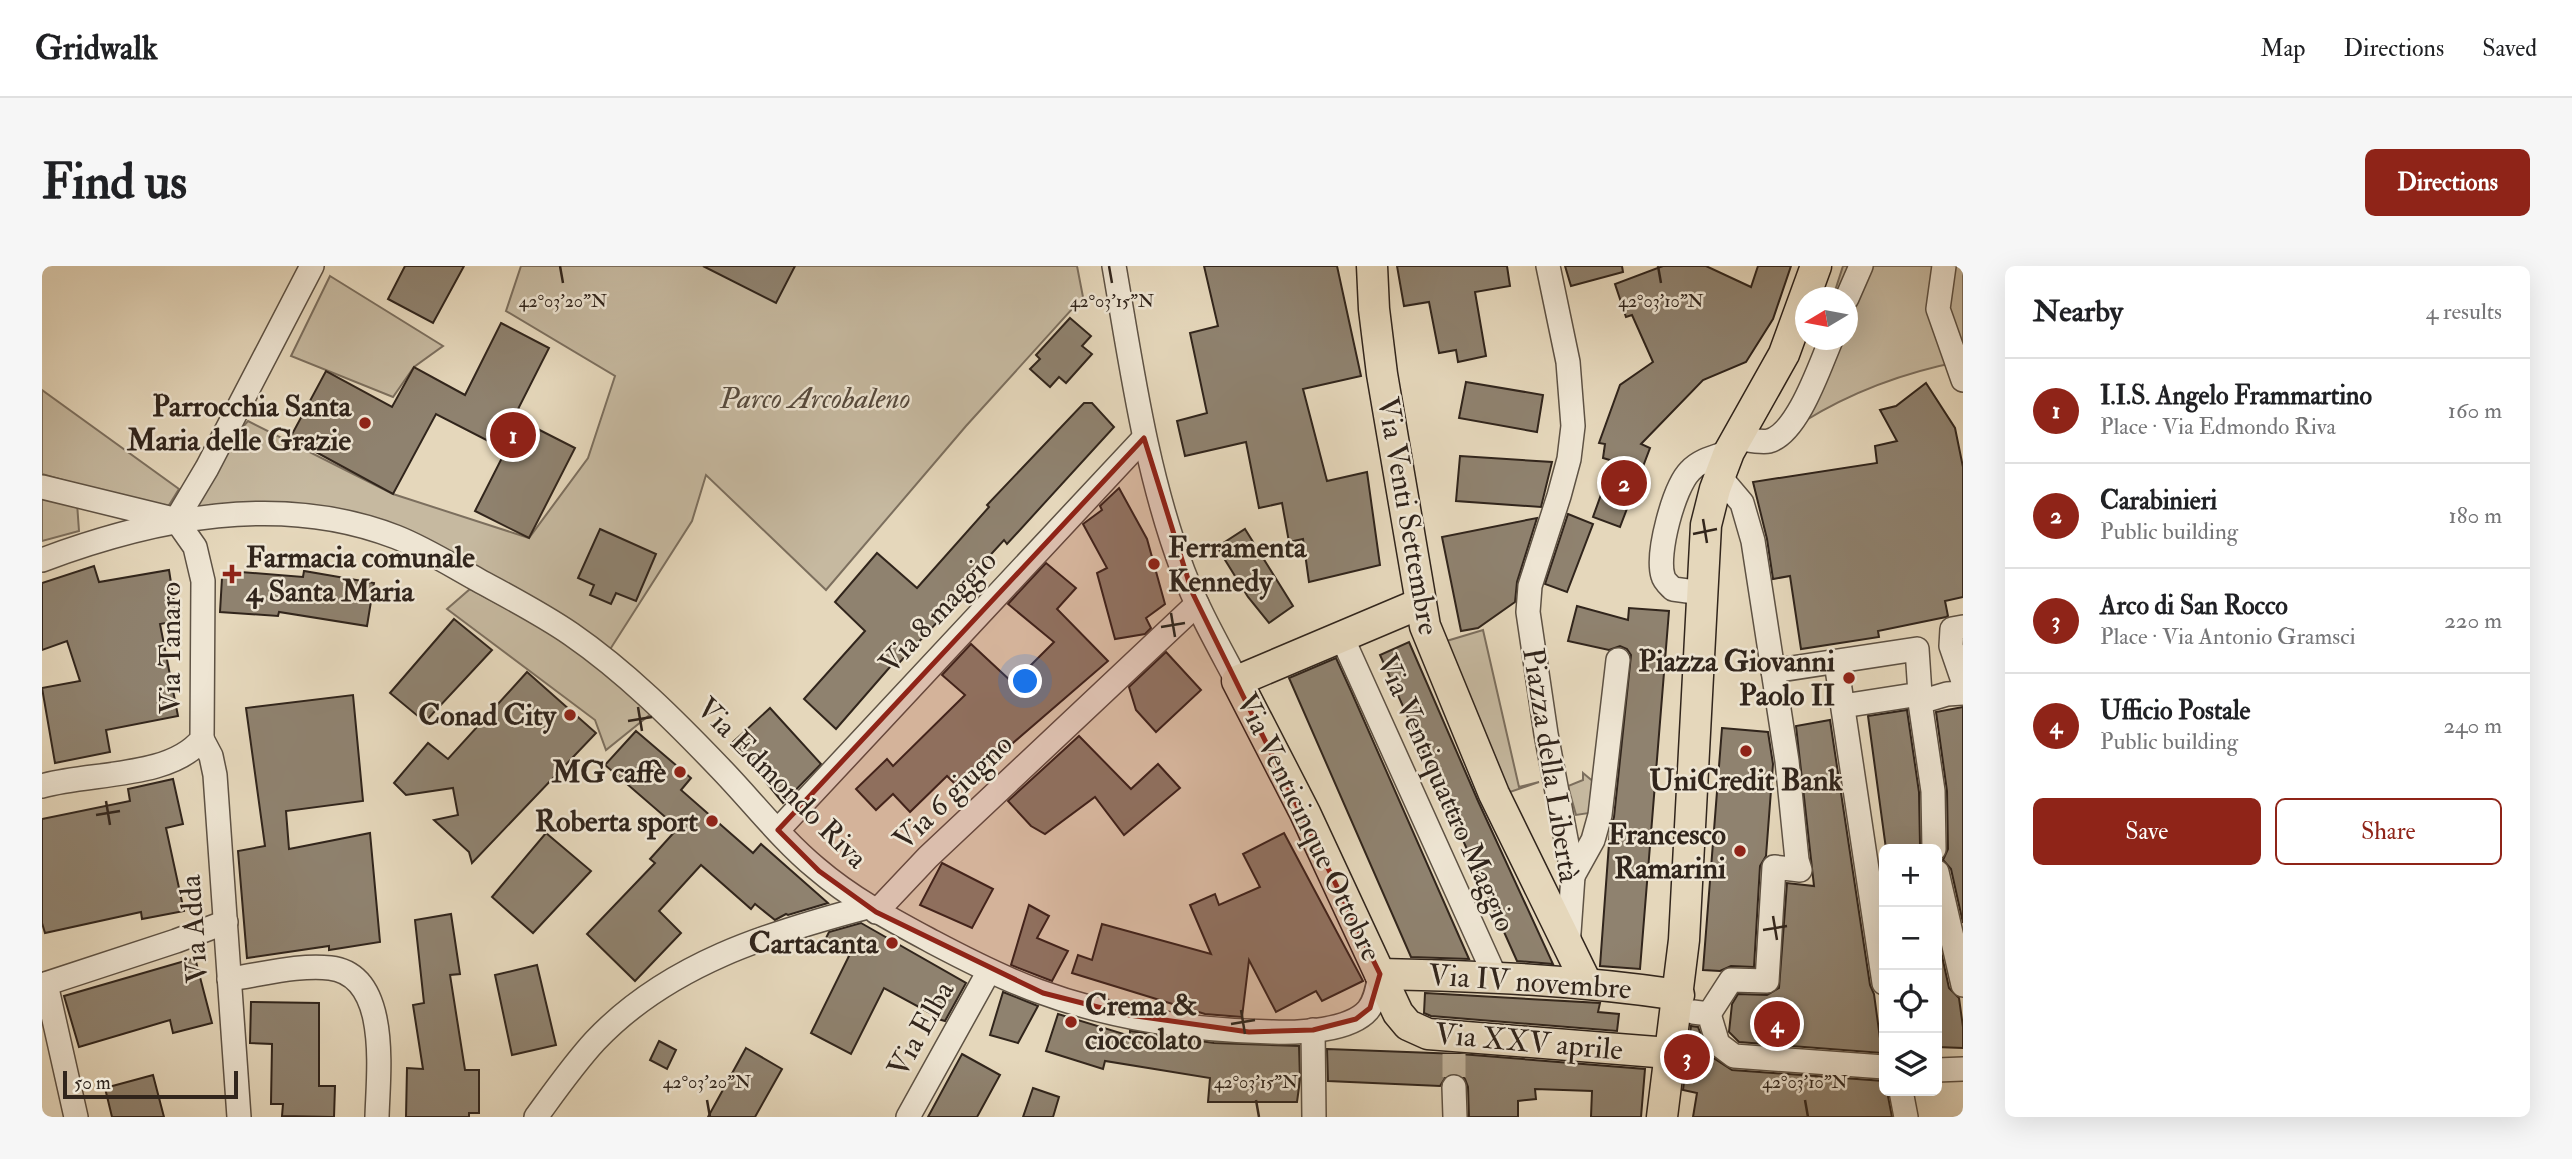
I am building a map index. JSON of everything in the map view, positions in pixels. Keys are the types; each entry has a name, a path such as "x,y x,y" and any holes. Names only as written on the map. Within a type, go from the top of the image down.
{"main road":[{"name":"Via Venti Settembre","path":"1372,266 1377,340 1419,604 1428,637 1472,745 1568,947"},
{"path":"1662,1117 1686,913 1706,525 1728,456 1784,354 1816,266"},
{"path":"1237,681 1419,604"},
{"name":"Via Venticinque Ottobre","path":"1237,681 1299,801 1380,974"},
{"path":"1568,947 1586,982"},
{"name":"Via IV novembre","path":"1380,974 1494,976 1586,982 1677,1002"},
{"name":"Via XXV aprile","path":"1380,974 1398,1013 1408,1025 1454,1045 1669,1053"}],"street":[{"path":"42,560 176,520 207,468 312,266"},
{"path":"1114,266 1132,381 1168,526 1197,604 1237,681"},
{"name":"Piazza della Libertà","path":"1548,266 1568,362 1573,426 1569,459 1530,586 1528,605 1545,734 1573,876 1568,947"},
{"path":"1852,287 1861,266"},
{"path":"1944,266 1938,309 1963,380"},
{"path":"1702,593 1673,589 1663,577 1667,528 1676,495 1689,472 1702,462 1769,441 1785,430 1802,407 1827,350"},
{"name":"Via 8 maggio","path":"778,830 1144,438"},
{"path":"1728,456 1738,497 1748,521 1787,761 1800,870 1774,867 1767,981 1731,980 1709,1014 1718,1044 1734,1056 1879,1066"},
{"path":"42,486 176,520"},
{"name":"Via Edmondo Riva","path":"176,520 247,513 323,519 384,533 426,551 544,617 584,643 674,721 819,871 872,909 989,971 1060,998 1129,1015 1235,1031 1313,1030 1348,1022 1364,1014 1373,1002 1380,974"},
{"name":"Via Tanaro","path":"42,786 170,761 189,753 202,739 203,581 195,547 176,520"},
{"name":"Via 6 giugno","path":"872,909 1197,604"},
{"path":"1963,627 1952,629 1951,646 1963,681"},
{"name":"Via Ventiquattro Maggio","path":"1341,635 1494,976"},
{"path":"1773,671 1917,649 1920,694 1843,706"},
{"path":"1573,876 1593,840 1600,815 1618,660"},
{"path":"1836,662 1882,970"},
{"path":"1934,844 1933,791 1920,702 1947,694 1963,693"},
{"name":"Via Adda","path":"202,739 211,756 215,775 239,1117"},
{"path":"1942,894 1963,985"},
{"path":"536,1117 595,1041 621,1017 661,987 713,958 749,943 802,924 872,909"},
{"path":"76,1117 44,985 176,942 226,922"},
{"path":"229,979 317,967 340,970 358,981 371,1002 377,1025 377,1117"},
{"name":"Via Elba","path":"908,1117 989,971"},
{"path":"1677,1002 1709,1014"},
{"path":"1313,1030 1314,1117"},
{"path":"1942,1070 1963,1069"},
{"path":"1454,1087 1455,1117"},
{"path":"1902,1096 1906,1117"}],"highlighted area":[{"path":"1144,438 1192,592 1380,974 1370,1008 1356,1019 1313,1030 1249,1032 1129,1015 1043,993 876,912 819,871 778,830"}],"green space":[{"name":"Parco Arcobaleno","path":"521,266 1077,266 1083,297 966,426 826,590 706,475 692,521 609,651 338,515 169,510 248,421 393,494 529,538 588,458 615,376 506,311"},
{"path":"1843,266 1963,266 1963,361 1880,384 1803,422 1819,350 1858,350 1858,287 1836,287"},
{"path":"330,276 443,346 414,367 393,397 291,356"},
{"path":"42,390 179,489 166,510 42,474"},
{"path":"42,495 77,503 79,531 42,541"},
{"path":"470,589 575,645 652,713 606,750 595,720 447,609"},
{"path":"1483,630 1519,787 1539,782 1507,793 1440,643"},
{"path":"1583,773 1595,783 1596,812 1576,815 1568,786 1583,780"}],"building":[{"path":"405,266 464,266 433,323 388,299"},
{"path":"703,266 795,266 776,303"},
{"path":"1204,266 1337,266 1361,376 1303,389 1327,481 1367,472 1380,565 1309,582 1303,539 1289,542 1282,503 1259,508 1246,442 1185,456 1177,421 1207,413 1190,333 1218,326"},
{"path":"1397,266 1507,266 1510,286 1475,292 1486,356 1458,362 1456,350 1439,353 1429,302 1404,306"},
{"path":"1565,266 1622,266 1623,272 1571,286"},
{"path":"1663,266 1706,266 1751,287 1758,266 1791,266 1773,319 1746,362 1703,380 1641,444 1650,448 1620,527 1593,517 1613,461 1603,458 1605,444 1599,443 1620,385 1653,362 1632,315 1626,317 1615,284"},
{"path":"1070,318 1091,336 1082,346 1092,354 1066,383 1059,377 1050,387 1030,369 1040,359 1036,355"},
{"path":"501,323 549,348 514,417 575,448 529,538 475,511 506,450 436,414 393,494 290,438 326,371 392,407 414,367 465,395"},
{"path":"1466,382 1543,395 1537,432 1459,418"},
{"path":"1926,383 1955,428 1963,467 1963,597 1945,601 1946,617 1878,631 1879,637 1801,649 1790,576 1773,579 1767,539 1753,482 1877,463 1875,446 1897,441 1880,410 1896,406"},
{"path":"1084,403 1092,403 1114,427 1007,544 1004,540 939,611 943,616 899,663 896,660 836,729 804,699 865,631 835,602 877,553 917,588 989,507 987,505"},
{"path":"1460,456 1552,462 1541,507 1456,501"},
{"path":"1119,488 1147,539 1165,604 1146,618 1151,628 1145,634 1115,639 1097,573 1107,568 1083,524 1102,510 1100,506"},
{"path":"1568,514 1593,524 1567,592 1545,584"},
{"path":"1537,518 1517,582 1515,602 1478,628 1461,631 1442,537"},
{"path":"600,529 656,554 636,601 616,593 611,604 590,595 594,585 578,578"},
{"path":"1245,529 1293,606 1269,623 1248,597 1217,547"},
{"path":"1046,563 1076,588 1057,609 1108,661 958,787 947,776 910,812 893,794 876,810 856,789 887,759 893,766 965,695 942,675 971,644 1013,683 1054,642 1008,604"},
{"path":"94,566 99,582 169,570 177,621 160,624 178,716 106,730 110,752 55,763 42,688 80,681 67,641 42,650 42,583"},
{"path":"228,571 303,577 304,571 374,583 367,626 279,612 278,616 220,612 222,578"},
{"path":"1577,606 1628,620 1629,608 1669,611 1640,969 1600,966 1610,830 1614,817 1631,655 1627,649 1620,646 1609,650 1568,641"},
{"path":"454,619 492,650 425,722 390,693"},
{"path":"1409,642 1553,964 1517,961 1380,655"},
{"path":"1166,652 1201,690 1156,732 1136,710 1129,687"},
{"path":"1336,658 1469,959 1411,957 1289,678"},
{"path":"527,672 596,733 472,863 469,852 434,820 458,815 453,788 406,795 394,783 428,743 448,759"},
{"path":"353,695 363,801 286,811 289,849 370,833 380,942 329,950 329,946 247,958 238,851 265,846 246,708"},
{"path":"1963,707 1963,923 1951,869 1943,860 1948,849 1947,791 1936,712"},
{"path":"770,708 821,764 783,803 733,742"},
{"path":"1907,710 1919,792 1920,844 1885,844 1868,716"},
{"path":"1830,720 1870,985 1874,994 1879,1053 1739,1042 1729,1032 1732,1004 1738,994 1767,995 1779,988 1787,883 1814,886 1796,726"},
{"name":"Francesco Ramarini","path":"1722,728 1768,732 1773,764 1766,856 1760,866 1754,967 1731,966 1720,971 1703,970"},
{"path":"636,731 691,778 681,790 753,853 761,844 828,903 786,914 775,920 755,904 751,909 701,865 659,911 681,933 635,981 587,934 655,863 650,859 678,828 605,765"},
{"path":"1079,736 1131,789 1158,764 1180,788 1124,835 1095,797 1045,834 1031,826 1008,801"},
{"path":"173,779 183,824 166,828 184,911 142,919 141,912 45,933 42,923 42,819 130,801 128,789"},
{"path":"546,833 591,871 533,933 492,897"},
{"path":"1284,833 1363,981 1322,1001 1316,991 1276,1012 1249,960 1242,1017 1205,1014 1072,973 1078,955 1092,960 1102,924 1211,954 1190,905 1215,894 1219,905 1260,887 1243,854"},
{"path":"942,863 993,889 972,928 920,905"},
{"path":"1029,905 1049,916 1037,938 1068,951 1052,981 1011,965"},
{"path":"451,914 460,974 450,975 465,1070 479,1070 479,1113 469,1113 469,1117 406,1117 407,1068 423,1069 413,1005 424,1003 415,920"},
{"path":"861,923 966,983 945,1021 931,1017 932,1014 884,988 851,1054 811,1033 849,956 824,942 829,932"},
{"path":"1942,956 1949,988 1959,998 1963,1048 1942,1047"},
{"path":"195,958 212,1023 173,1033 170,1020 79,1047 64,996"},
{"path":"537,965 556,1045 512,1055 495,975"},
{"path":"1003,992 1038,1006 1018,1043 990,1035"},
{"path":"1425,993 1600,1003 1598,1012 1619,1014 1617,1031 1431,1016 1424,1013"},
{"path":"251,1002 319,1003 319,1086 335,1086 334,1117 282,1116 283,1104 271,1104 272,1044 250,1043"},
{"path":"1058,1014 1130,1036 1130,1031 1214,1043 1299,1046 1300,1080 1297,1102 1208,1102 1210,1078 1105,1061 1103,1069 1046,1051"},
{"path":"1691,1026 1698,1027 1709,1055 1732,1070 1879,1081 1879,1096 1888,1096 1892,1117 1693,1117 1697,1093 1683,1090"},
{"path":"659,1041 676,1050 667,1069 650,1060"},
{"path":"746,1048 782,1069 755,1117 708,1117"},
{"path":"1327,1049 1460,1054 1645,1069 1641,1117 1591,1117 1592,1091 1535,1089 1536,1099 1518,1101 1518,1117 1469,1117 1468,1087 1460,1074 1447,1075 1440,1086 1328,1081"},
{"path":"962,1054 1000,1075 977,1117 928,1117"},
{"path":"153,1075 164,1117 112,1117 105,1088"},
{"path":"1033,1088 1059,1097 1053,1117 1023,1117"}],"tunnel":[{"path":"1454,1054 1454,1087"}],"place":[{"name":"Parrocchia Santa Maria delle Grazie","path":"365,423"},
{"name":"I.I.S. Angelo Frammartino","path":"513,435"},
{"name":"Carabinieri","path":"1624,483"},
{"name":"Ferramenta Kennedy","path":"1154,564"},
{"name":"Farmacia comunale 4 Santa Maria","path":"232,574"},
{"name":"Piazza Giovanni Paolo II","path":"1849,678"},
{"name":"Conad City","path":"570,715"},
{"name":"UniCredit Bank","path":"1746,751"},
{"name":"MG caffè","path":"680,772"},
{"name":"Roberta sport","path":"712,821"},
{"name":"Francesco Ramarini","path":"1740,851"},
{"name":"Cartacanta","path":"892,943"},
{"name":"Crema & cioccolato","path":"1071,1022"},
{"name":"Ufficio Postale","path":"1777,1024"},
{"name":"Arco di San Rocco","path":"1687,1057"}]}
